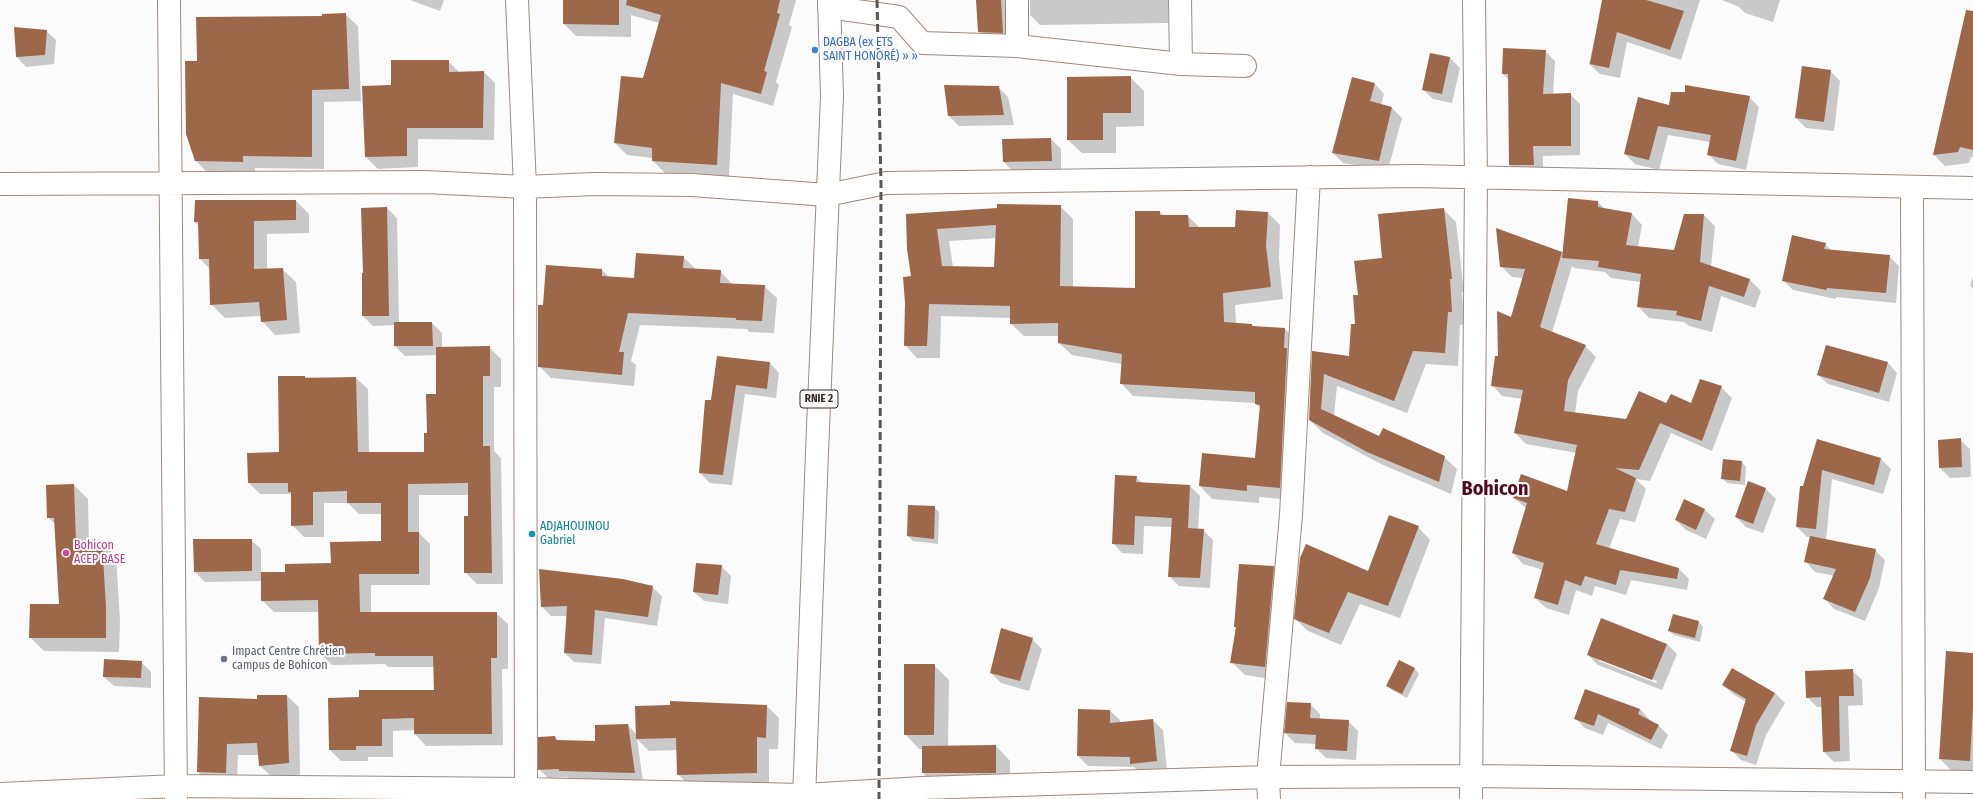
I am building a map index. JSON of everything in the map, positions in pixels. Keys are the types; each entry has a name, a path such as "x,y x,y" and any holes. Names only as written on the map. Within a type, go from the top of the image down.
{"main road":[{"path":"169,0 168,53 172,182 176,793"},
{"path":"517,0 525,187 526,794"},
{"path":"1017,0 1017,46"},
{"path":"1180,0 1181,64"},
{"path":"1471,799 1476,178 1474,0"},
{"path":"829,3 899,17 922,43 1017,46 1181,64 1245,66"},
{"name":"RNIE 2","path":"804,797 832,96 829,3"},
{"path":"0,184 426,182 525,187 594,184 692,185 828,195 886,183 1415,176 1973,188"},
{"path":"1268,799 1268,777 1291,515 1309,177"},
{"path":"1912,187 1914,790"},
{"path":"0,794 526,794 804,797 922,788 1268,777 1470,776 1914,790 1973,782"}],"building":[{"path":"563,0 619,0 619,25 563,24"},
{"path":"627,0 780,0 777,13 780,14 764,71 767,72 761,94 721,83 717,165 652,161 652,148 614,143 621,76 643,78 661,15 626,5"},
{"path":"976,0 1001,0 1003,33 978,32"},
{"path":"1602,0 1646,0 1684,11 1670,50 1617,32 1609,68 1590,64"},
{"path":"1966,10 1973,11 1973,150 1960,147 1958,152 1933,155"},
{"path":"346,13 349,89 312,90 312,157 243,156 243,162 195,161 186,134 185,61 197,61 196,17 322,16 322,14"},
{"path":"14,27 47,30 45,55 16,57"},
{"path":"1503,48 1546,50 1543,94 1571,93 1571,146 1533,146 1534,165 1509,165 1508,74 1502,74"},
{"path":"1430,53 1450,57 1442,94 1422,90"},
{"path":"391,60 449,60 449,72 484,71 483,128 407,128 407,156 365,157 362,86 391,85"},
{"path":"1802,66 1831,70 1824,122 1795,118"},
{"path":"1131,76 1131,113 1103,113 1103,140 1067,140 1067,77"},
{"path":"1352,77 1375,83 1370,101 1392,107 1379,161 1332,153"},
{"path":"944,85 999,86 1004,115 948,116"},
{"path":"1685,85 1750,96 1736,161 1707,155 1711,135 1658,126 1649,160 1624,154 1638,97 1669,105 1671,92 1685,92"},
{"path":"1051,138 1052,161 1003,162 1002,139"},
{"path":"1568,198 1598,201 1598,207 1632,213 1626,245 1674,250 1684,214 1704,214 1700,262 1750,279 1744,297 1709,286 1701,321 1676,315 1677,311 1637,307 1641,274 1598,267 1599,261 1562,258"},
{"path":"195,200 296,200 296,220 254,221 254,269 283,268 287,320 261,322 259,302 210,305 209,259 199,259 198,222 194,222"},
{"path":"997,204 1061,205 1060,286 1135,288 1135,211 1160,211 1160,215 1188,215 1189,227 1235,227 1236,210 1268,212 1266,246 1271,287 1223,293 1224,322 1252,324 1252,326 1285,328 1284,348 1287,348 1280,488 1247,485 1247,491 1199,486 1202,453 1255,458 1260,405 1255,404 1255,392 1120,384 1122,354 1058,343 1058,323 1010,324 1010,306 929,304 927,346 904,346 905,303 903,277 911,276 907,249 906,214 997,208","holes":["996,225 994,267 942,266 937,229"]},
{"path":"387,207 389,316 362,316 363,273 361,208"},
{"path":"1444,208 1452,279 1450,279 1452,312 1448,312 1445,353 1413,351 1394,401 1324,374 1321,409 1379,436 1383,428 1445,456 1439,482 1367,452 1309,420 1312,351 1349,356 1351,324 1355,324 1353,295 1358,295 1354,261 1382,258 1378,214"},
{"path":"1496,228 1562,252 1540,327 1586,345 1568,380 1564,411 1626,419 1639,391 1666,403 1671,394 1691,403 1700,379 1722,386 1702,441 1660,423 1639,470 1615,468 1636,478 1625,512 1609,509 1596,544 1679,568 1677,579 1620,570 1616,585 1585,576 1581,586 1565,580 1558,605 1534,598 1544,563 1512,553 1527,503 1513,498 1521,474 1567,491 1577,445 1514,433 1523,390 1491,386 1495,356 1498,356 1497,311 1511,317 1525,269 1500,267"},
{"path":"1792,235 1826,243 1824,249 1890,255 1886,293 1827,288 1826,290 1782,281"},
{"path":"636,253 684,256 683,268 721,270 720,283 765,285 762,321 736,320 736,318 628,313 619,352 624,352 622,375 538,367 538,305 543,305 546,265 602,269 602,276 634,278"},
{"path":"394,322 432,322 433,346 394,346"},
{"path":"1826,345 1888,362 1879,393 1817,375"},
{"path":"490,346 490,376 483,376 483,446 490,446 492,573 464,573 464,516 468,516 468,483 408,484 408,532 419,532 419,574 359,574 360,612 497,612 497,658 491,658 492,734 414,734 414,718 382,719 382,746 356,746 356,750 329,750 328,698 359,697 359,690 434,690 433,656 375,656 375,653 319,654 318,600 261,601 261,572 285,572 285,564 331,563 330,542 381,541 381,503 347,503 347,491 313,492 313,525 291,526 291,492 288,492 288,483 248,483 247,453 279,452 278,376 305,376 305,378 356,377 358,452 424,452 424,433 427,433 426,394 436,394 436,347"},
{"path":"717,356 770,362 767,389 736,385 723,475 699,473 705,400 711,400"},
{"path":"1961,438 1962,467 1939,468 1938,440"},
{"path":"1817,439 1881,458 1874,485 1822,470 1816,529 1796,527 1800,486 1803,486"},
{"path":"1723,459 1742,461 1740,481 1721,479"},
{"path":"1115,475 1137,476 1136,482 1190,485 1188,528 1204,529 1200,578 1168,577 1172,518 1135,516 1134,545 1112,544"},
{"path":"1748,481 1766,488 1753,524 1735,517"},
{"path":"74,484 76,543 102,541 106,607 106,638 29,638 30,604 59,604 54,518 47,518 46,485"},
{"path":"1684,499 1705,509 1696,530 1675,520"},
{"path":"908,505 935,506 934,539 907,536"},
{"path":"1389,515 1419,526 1388,606 1348,592 1329,633 1294,619 1300,558 1306,544 1368,571"},
{"path":"1810,536 1876,549 1870,578 1855,612 1823,599 1836,569 1804,562"},
{"path":"193,539 252,539 252,571 194,572"},
{"path":"696,563 722,565 718,595 693,592"},
{"path":"1239,564 1274,566 1265,667 1230,663 1236,627 1234,627"},
{"path":"539,569 623,579 653,586 648,617 595,610 592,655 564,653 567,606 541,607"},
{"path":"1673,614 1699,621 1695,638 1668,631"},
{"path":"1601,618 1667,644 1652,680 1587,655"},
{"path":"1001,628 1033,638 1020,681 990,673"},
{"path":"1946,651 1973,653 1973,707 1970,761 1939,759"},
{"path":"104,659 142,661 141,678 103,677"},
{"path":"1399,660 1415,668 1402,694 1386,686"},
{"path":"904,664 935,664 934,735 904,735"},
{"path":"1732,668 1775,693 1756,725 1747,756 1730,751 1746,699 1722,685"},
{"path":"1853,669 1854,696 1839,696 1840,751 1823,752 1821,697 1806,698 1805,671"},
{"path":"1585,689 1640,709 1638,714 1659,725 1651,740 1598,714 1594,726 1574,719"},
{"path":"257,695 287,695 289,763 259,766 257,743 227,744 226,773 197,772 199,697 257,699"},
{"path":"670,701 767,705 766,738 757,737 757,773 677,775 676,738 636,739 635,706 670,705"},
{"path":"1287,702 1311,703 1310,718 1349,720 1347,751 1315,749 1316,735 1284,733"},
{"path":"1078,709 1110,710 1110,723 1153,719 1157,761 1130,764 1130,757 1077,756"},
{"path":"628,724 635,773 559,771 559,769 538,770 538,737 555,736 556,740 595,741 595,725"},
{"path":"996,745 996,773 922,773 922,746"}],"railway":[{"path":"877,0 881,184 879,799"}],"place":[{"name":"DAGBA (ex ETS SAINT HONORÉ) » »","path":"815,50"},
{"name":"ADJAHOUINOU Gabriel","path":"532,534"},
{"name":"Bohicon ACEP BASE","path":"66,553"},
{"name":"Impact Centre Chrétien campus de Bohicon","path":"224,659"}],"district":[{"name":"Bohicon","path":"1495,489"}]}
